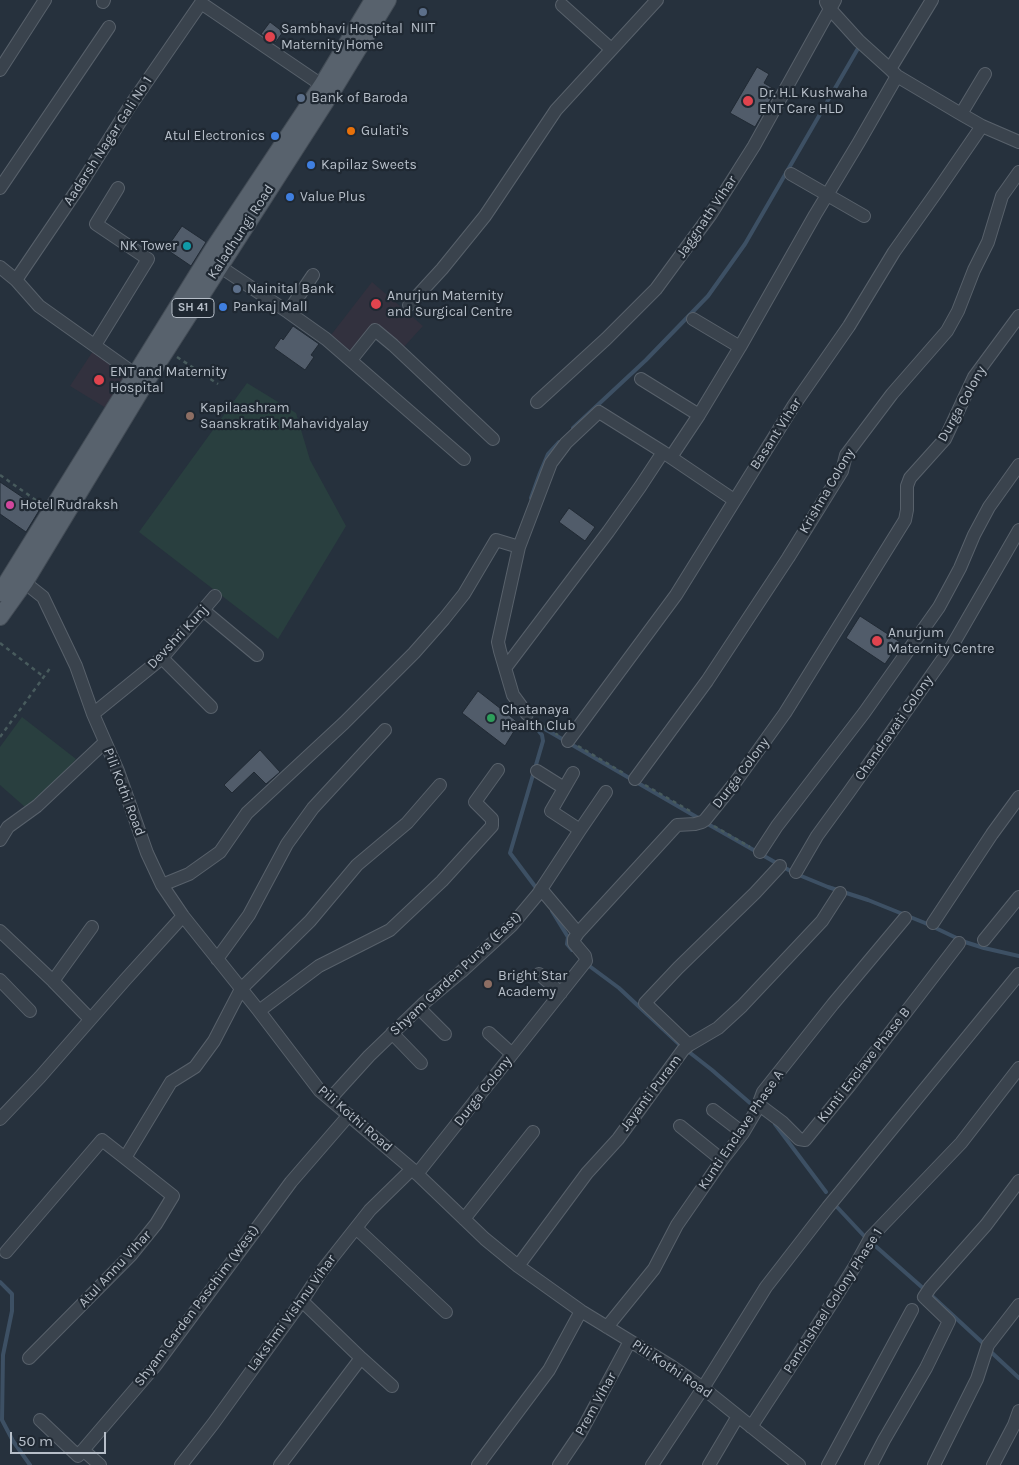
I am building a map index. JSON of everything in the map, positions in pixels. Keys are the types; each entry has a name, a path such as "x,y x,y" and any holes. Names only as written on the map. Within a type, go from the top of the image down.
{"main road":[{"name":"Kaladhungi Road","path":"327,89 373,0"},
{"name":"Kaladhungi Road","path":"0,617 51,511 220,257 327,89 388,0"},
{"name":"Kaladhungi Road","path":"0,593 19,577 93,472 140,378 166,350 220,257"}],"street":[{"path":"0,70 45,0"},
{"path":"409,305 442,269 484,216 556,110 657,0"},
{"path":"506,667 640,487 699,415 860,142 893,72 932,0"},
{"name":"Aadarsh Nagar Gali No 1","path":"16,280 79,187 130,106 201,3 327,89"},
{"path":"830,3 859,42 893,72 982,126 1019,142"},
{"name":"Jaggnath Vihar","path":"538,402 606,339 656,289 711,214 754,146 830,3"},
{"path":"562,5 611,49"},
{"path":"0,188 109,27"},
{"path":"961,114 985,74"},
{"name":"Basant Vihar","path":"568,741 676,595 794,405 849,326 894,252 982,126"},
{"name":"Krishna Colony","path":"635,780 707,681 788,558 842,471 846,455 892,394 947,331 958,312 974,270 988,242 1002,196 1019,172"},
{"path":"791,174 864,216"},
{"path":"95,345 148,259 96,224 118,188"},
{"path":"220,257 288,312 326,339 464,459"},
{"path":"0,267 16,280 39,306 140,378"},
{"path":"288,312 313,275"},
{"name":"Durga Colony","path":"415,1171 586,961 585,956 574,943 578,933 677,825 695,824 705,820 785,714 905,520 907,486 910,478 945,439 974,377 1019,316"},
{"path":"692,319 740,347"},
{"path":"350,360 375,330 493,438"},
{"path":"641,379 699,415"},
{"path":"527,714 513,695 498,642 519,547 551,463 566,443 599,412 667,454 734,500"},
{"path":"760,852 864,713 939,607 960,568 988,507 1019,465"},
{"name":"Chandravati Colony","path":"796,872 817,836 952,646 1019,530"},
{"path":"162,885 189,874 220,852 247,813 344,723 400,667 464,594 496,540 519,547"},
{"name":"Pili Kothi Road","path":"19,577 43,598 76,666 93,714 118,771 147,853 162,885 183,916 320,1091 415,1171 485,1239 518,1266 580,1311 671,1366 703,1388 751,1427 784,1460 799,1465"},
{"name":"Devshri Kunj","path":"93,714 162,658 215,596"},
{"path":"203,610 257,655"},
{"path":"162,658 211,707"},
{"path":"217,959 249,915 287,844 308,815 385,730"},
{"path":"0,840 8,827 37,806 105,742"},
{"path":"259,1011 319,966 390,930 442,881 492,826 492,819 475,802 498,770"},
{"path":"537,771 564,788"},
{"path":"573,773 551,811 580,830"},
{"path":"6,1252 102,1140 125,1158 171,1082 195,1067 214,1041 241,989 310,921 357,865 408,822 440,785"},
{"name":"Shyam Garden Purva (East)","path":"330,1099 392,1033 512,925 541,889 606,792"},
{"path":"933,923 1019,797"},
{"path":"689,1046 645,1003 780,866"},
{"path":"541,889 578,933"},
{"name":"Jayanti Puram","path":"518,1266 587,1173 618,1139 683,1050 718,1028 742,1006 822,921 840,893"},
{"path":"984,940 1019,898"},
{"path":"0,1119 40,1077 183,916"},
{"name":"Kunti Enclave Phase A","path":"607,1327 654,1269 677,1225 743,1133 756,1111 763,1092 905,918"},
{"path":"54,981 92,927"},
{"path":"1,935 54,981 90,1020"},
{"name":"Kunti Enclave Phase B","path":"758,1104 782,1122 799,1139 805,1140 850,1085 959,943"},
{"path":"539,974 561,993"},
{"path":"652,1465 766,1287 828,1207 1019,974"},
{"path":"0,980 30,1011"},
{"path":"419,1008 445,1034"},
{"path":"392,1033 421,1064"},
{"path":"488,1033 512,1054"},
{"name":"Panchsheel Colony Phase 1","path":"751,1427 832,1303 871,1237 961,1143 1019,1068"},
{"path":"713,1110 743,1133"},
{"name":"Shyam Garden Paschim (West)","path":"83,1450 155,1366 291,1182 349,1115"},
{"path":"680,1126 722,1160"},
{"path":"464,1219 533,1132"},
{"name":"Atul Annu Vihar","path":"29,1358 130,1256 156,1224 172,1196 125,1158"},
{"name":"Lakshmi Vishnu Vihar","path":"181,1465 302,1301 321,1272 370,1210 415,1171"},
{"path":"872,1465 884,1440 926,1368 949,1321 924,1298 930,1288 986,1225 1019,1181"},
{"path":"356,1228 446,1312"},
{"path":"302,1301 392,1386"},
{"path":"934,1465 977,1380 988,1344 1019,1305"},
{"path":"828,1465 912,1310"},
{"path":"478,1465 549,1370 580,1311"},
{"name":"Prem Vihar","path":"559,1465 580,1434 630,1341"},
{"path":"280,1465 361,1358"},
{"path":"993,1465 1014,1426 1019,1411"},
{"path":"709,1465 738,1416"},
{"path":"40,1420 78,1456 83,1450 100,1465"}],"path":[{"path":"166,350 218,384"},
{"path":"0,475 51,511"},
{"path":"0,643 44,677"},
{"path":"0,737 52,667"},
{"path":"527,714 529,718 760,852"}],"shaded area":[{"name":"Anurjun Maternity and Surgical Centre","path":"372,282 423,326 402,349 377,326 353,353 331,335"},
{"name":"ENT and Maternity Hospital","path":"93,351 129,373 106,408 70,386"}],"green space":[{"path":"247,383 296,413 310,460 346,526 278,639 139,532"},
{"path":"22,717 76,759 51,788 25,807 0,785 0,747"}],"building":[{"path":"270,22 283,32 275,43 261,34"},
{"path":"757,67 769,74 764,83 776,90 755,127 730,113"},
{"name":"NK Tower","path":"182,226 206,242 191,266 166,249"},
{"path":"293,326 319,344 311,355 314,357 305,370 274,348 281,338 283,340"},
{"path":"0,482 40,509 26,532 0,514"},
{"path":"569,508 595,527 585,541 559,522"},
{"path":"860,616 900,642 885,664 846,638"},
{"name":"Chatanaya Health Club","path":"478,691 519,723 505,746 462,713"},
{"path":"260,750 280,772 266,784 254,772 232,793 224,785"}],"waterway":[{"path":"573,428 646,360 708,296 745,244 860,45"},
{"path":"531,498 548,454 559,442"},
{"path":"531,721 700,819"},
{"path":"532,723 542,735 543,741 510,853 537,889"},
{"path":"706,823 794,873 868,900 925,923 965,942 1019,956"},
{"path":"552,911 568,937 567,944 572,950"},
{"path":"588,965 619,988 680,1045"},
{"path":"689,1052 750,1103"},
{"path":"775,1124 826,1192"},
{"path":"837,1207 866,1238"},
{"path":"872,1243 924,1289"},
{"path":"0,1282 12,1294 12,1311 3,1355 2,1420 13,1441 30,1465"},
{"path":"932,1296 985,1345"},
{"path":"991,1352 1019,1378"}],"place":[{"name":"NIIT","path":"423,12"},
{"name":"Sambhavi Hospital Maternity Home","path":"270,37"},
{"name":"Bank of Baroda","path":"301,98"},
{"name":"Dr. H.L Kushwaha ENT Care HLD","path":"748,101"},
{"name":"Gulati's","path":"351,131"},
{"name":"Atul Electronics","path":"275,136"},
{"name":"Kapilaz Sweets","path":"311,165"},
{"name":"Value Plus","path":"290,197"},
{"name":"NK Tower","path":"187,246"},
{"name":"Nainital Bank","path":"237,289"},
{"name":"Anurjun Maternity and Surgical Centre","path":"376,304"},
{"name":"Pankaj Mall","path":"223,307"},
{"name":"ENT and Maternity Hospital","path":"99,380"},
{"name":"Kapilaashram Saanskratik Mahavidyalay","path":"190,416"},
{"name":"Hotel Rudraksh","path":"10,505"},
{"name":"Anurjum Maternity Centre","path":"877,641"},
{"name":"Chatanaya Health Club","path":"491,718"},
{"name":"Bright Star Academy","path":"488,984"}]}
